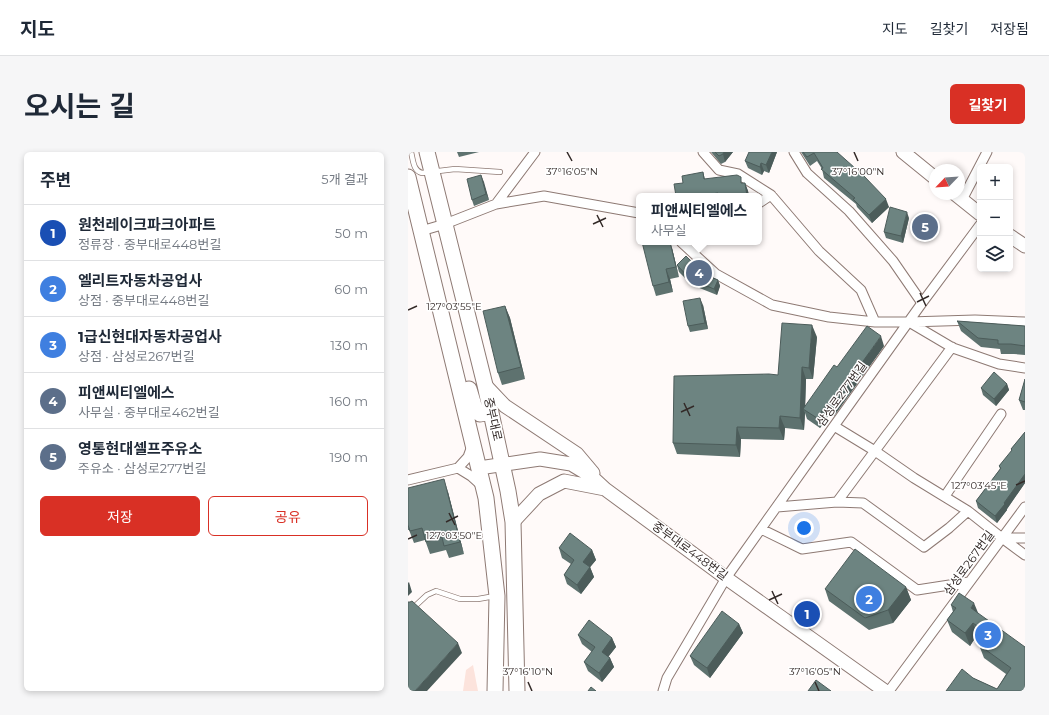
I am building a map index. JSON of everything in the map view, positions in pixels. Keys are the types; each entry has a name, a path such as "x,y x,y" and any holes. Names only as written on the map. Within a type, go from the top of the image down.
{"main road":[{"name":"중부대로","path":"427,152 485,385 508,491 513,522 517,691"},
{"name":"중부대로","path":"408,177 486,498 497,596 495,691"},
{"path":"449,344 454,345 458,349 475,409 480,414 491,412"}],"street":[{"path":"496,204 535,152"},
{"path":"703,152 719,170 738,174 771,195 819,251 861,290 874,322"},
{"path":"794,152 807,172 850,212 893,261 922,302"},
{"path":"904,152 929,173"},
{"path":"965,186 987,152"},
{"path":"762,201 771,195"},
{"path":"421,231 445,224 496,204 544,196 636,212"},
{"path":"962,200 977,212"},
{"name":"삼성로277번길","path":"663,691 668,678 726,578 922,302 977,229"},
{"path":"1013,238 1025,246"},
{"path":"684,245 716,274 772,305 829,317 874,322 976,320 1025,322"},
{"path":"908,322 952,347 999,364 1025,368"},
{"path":"837,502 952,347"},
{"path":"485,385 505,406 577,454 605,489"},
{"path":"945,496 1002,414"},
{"path":"834,426 968,511 1025,555"},
{"path":"408,480 458,468 468,457 473,444"},
{"name":"중부대로448번길","path":"479,468 540,459 571,464 591,476 605,489 726,578 885,691"},
{"path":"458,468 471,476 484,488"},
{"path":"513,522 539,494 564,481 605,489"},
{"path":"777,507 837,502 863,503 924,547 968,511"},
{"name":"삼성로267번길","path":"889,691 1025,506"},
{"path":"761,529 802,549 851,542 917,590 969,582"},
{"path":"1002,538 1025,538"}],"lane":[{"path":"410,152 416,170 422,173 455,169 500,172"},
{"path":"413,608 427,595 436,591 460,599 478,599 497,596"}],"shaded area":[{"path":"473,665 478,691 463,691 466,670"}],"building":[{"path":"715,152 724,152 719,156"},
{"path":"749,152 772,152 766,165 761,163 760,167 745,161"},
{"path":"803,152 837,152 864,176 886,199 869,215 853,199 855,198 821,169 823,168 814,153 807,157"},
{"path":"703,172 704,179 737,175 741,177 741,183 745,183 747,193 676,193 674,184 683,183 682,176"},
{"path":"481,175 486,194 472,200 467,179"},
{"path":"890,207 907,212 901,236 884,232"},
{"path":"643,245 671,245 676,267 666,269 669,282 653,286"},
{"path":"686,256 704,274 718,280 714,289 690,279 677,265"},
{"path":"700,298 705,323 688,326 683,301"},
{"path":"505,306 521,367 498,373 483,311"},
{"path":"957,321 1025,326 1025,346 998,344 998,340 978,338"},
{"path":"782,323 812,325 809,368 802,367 800,418 780,416 779,428 737,427 736,445 673,443 674,376 778,375"},
{"path":"867,326 881,336 831,406 827,403 817,418 803,409 834,365 837,367"},
{"path":"994,372 1007,384 994,399 981,388"},
{"path":"1025,379 1025,402 1019,400"},
{"path":"1025,432 1025,474 995,516 976,501 1001,468 999,466 1012,450 1011,449"},
{"path":"444,479 460,542 444,546 442,537 426,542 422,528 410,531 408,525 408,488"},
{"path":"570,533 592,550 583,562 590,567 577,585 564,575 574,560 559,548"},
{"path":"855,549 906,587 888,610 865,618 825,589"},
{"path":"959,593 974,603 971,608 1025,647 1025,691 946,691 962,669 973,678 997,689 1011,668 979,645 988,634 973,623 965,633 947,620 956,608 951,605"},
{"path":"412,601 458,643 415,691 408,691 408,602"},
{"path":"722,611 739,624 707,668 690,656"},
{"path":"589,620 612,638 602,652 610,658 599,673 584,662 595,647 578,635"},
{"path":"816,680 831,691 808,691"},
{"path":"591,687 596,691 588,691"}],"place":[{"name":"영통현대셀프주유소","path":"925,227"},
{"name":"피앤씨티엘에스","path":"699,273"},
{"name":"엘리트자동차공업사","path":"869,599"},
{"name":"원천레이크파크아파트","path":"807,614"},
{"name":"1급신현대자동차공업사","path":"988,635"}]}
